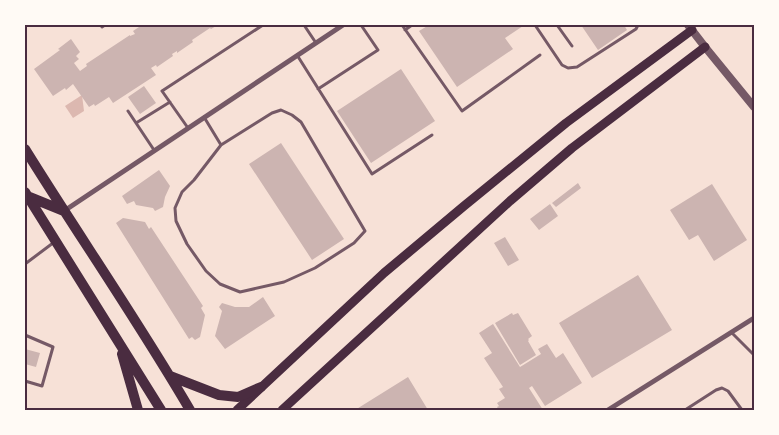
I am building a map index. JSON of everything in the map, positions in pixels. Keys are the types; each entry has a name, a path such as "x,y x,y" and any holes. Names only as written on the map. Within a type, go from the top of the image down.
{"highway":[{"path":"25,149 190,410"},
{"path":"26,194 64,211"},
{"path":"26,194 161,410"},
{"path":"119,343 138,410"},
{"path":"170,376 218,396 238,397 261,388"}],"main road":[{"path":"237,410 384,273 566,123 690,28"},
{"path":"282,410 510,201 572,148 705,48"}],"street":[{"path":"64,211 342,25"},
{"path":"690,28 754,107"},
{"path":"608,410 754,318"}],"lane":[{"path":"188,128 162,91 263,25"},
{"path":"304,25 316,43"},
{"path":"318,89 378,50 361,25"},
{"path":"402,25 462,111 540,56"},
{"path":"405,30 412,25"},
{"path":"535,25 562,66 568,68 577,67 636,29 638,25"},
{"path":"557,25 572,46"},
{"path":"297,55 372,174 432,135"},
{"path":"136,123 170,102"},
{"path":"280,110 292,115 302,122 365,231 354,243 315,268 284,282 240,292 220,284 206,271 187,244 176,221 175,208 182,192 194,180 221,145 272,112 280,110"},
{"path":"128,111 154,150"},
{"path":"204,117 221,145"},
{"path":"25,264 56,241"},
{"path":"732,332 754,355"},
{"path":"25,336 53,347 42,386 25,381"},
{"path":"685,410 722,388 728,391 742,410"}],"shaded area":[{"path":"82,95 84,111 73,118 65,106"}],"building":[{"path":"142,25 218,25 192,40 193,42 177,53 177,51 172,54 173,56 157,67 156,65 151,68 156,75 113,103 109,97 95,106 94,104 89,107 73,84 66,90 65,88 53,96 34,69 60,50 58,49 71,39 80,52 76,56 79,59 74,63 80,71 87,66 86,64 130,35 135,34 133,31"},
{"path":"429,25 523,26 505,38 513,49 457,87 419,31"},
{"path":"581,25 624,25 627,30 598,50"},
{"path":"401,69 435,121 371,163 337,111"},
{"path":"144,86 156,103 140,114 128,97"},
{"path":"281,143 344,239 312,260 249,164"},
{"path":"159,170 170,186 163,207 155,211 153,208 136,205 134,201 127,204 122,196"},
{"path":"578,183 581,188 556,207 552,203"},
{"path":"712,184 747,240 714,261 698,235 689,240 670,210"},
{"path":"550,204 558,216 539,230 530,219"},
{"path":"123,218 145,222 149,229 151,227 203,306 201,308 205,315 200,337 195,340 192,337 189,339 116,223"},
{"path":"505,237 519,260 508,266 494,243"},
{"path":"638,275 672,330 592,378 559,323"},
{"path":"263,297 275,316 225,349 215,336 222,311 219,307 222,303 235,307 249,307"},
{"path":"512,313 513,315 518,313 532,336 528,341 536,355 520,365 495,323"},
{"path":"493,324 520,367 541,354 538,349 547,344 556,358 563,353 582,383 545,406 532,386 529,388 543,410 499,410 497,403 505,398 499,389 503,387 484,358 492,353 479,333"},
{"path":"25,349 40,353 36,367 25,364"},
{"path":"408,377 428,410 355,410"}]}
